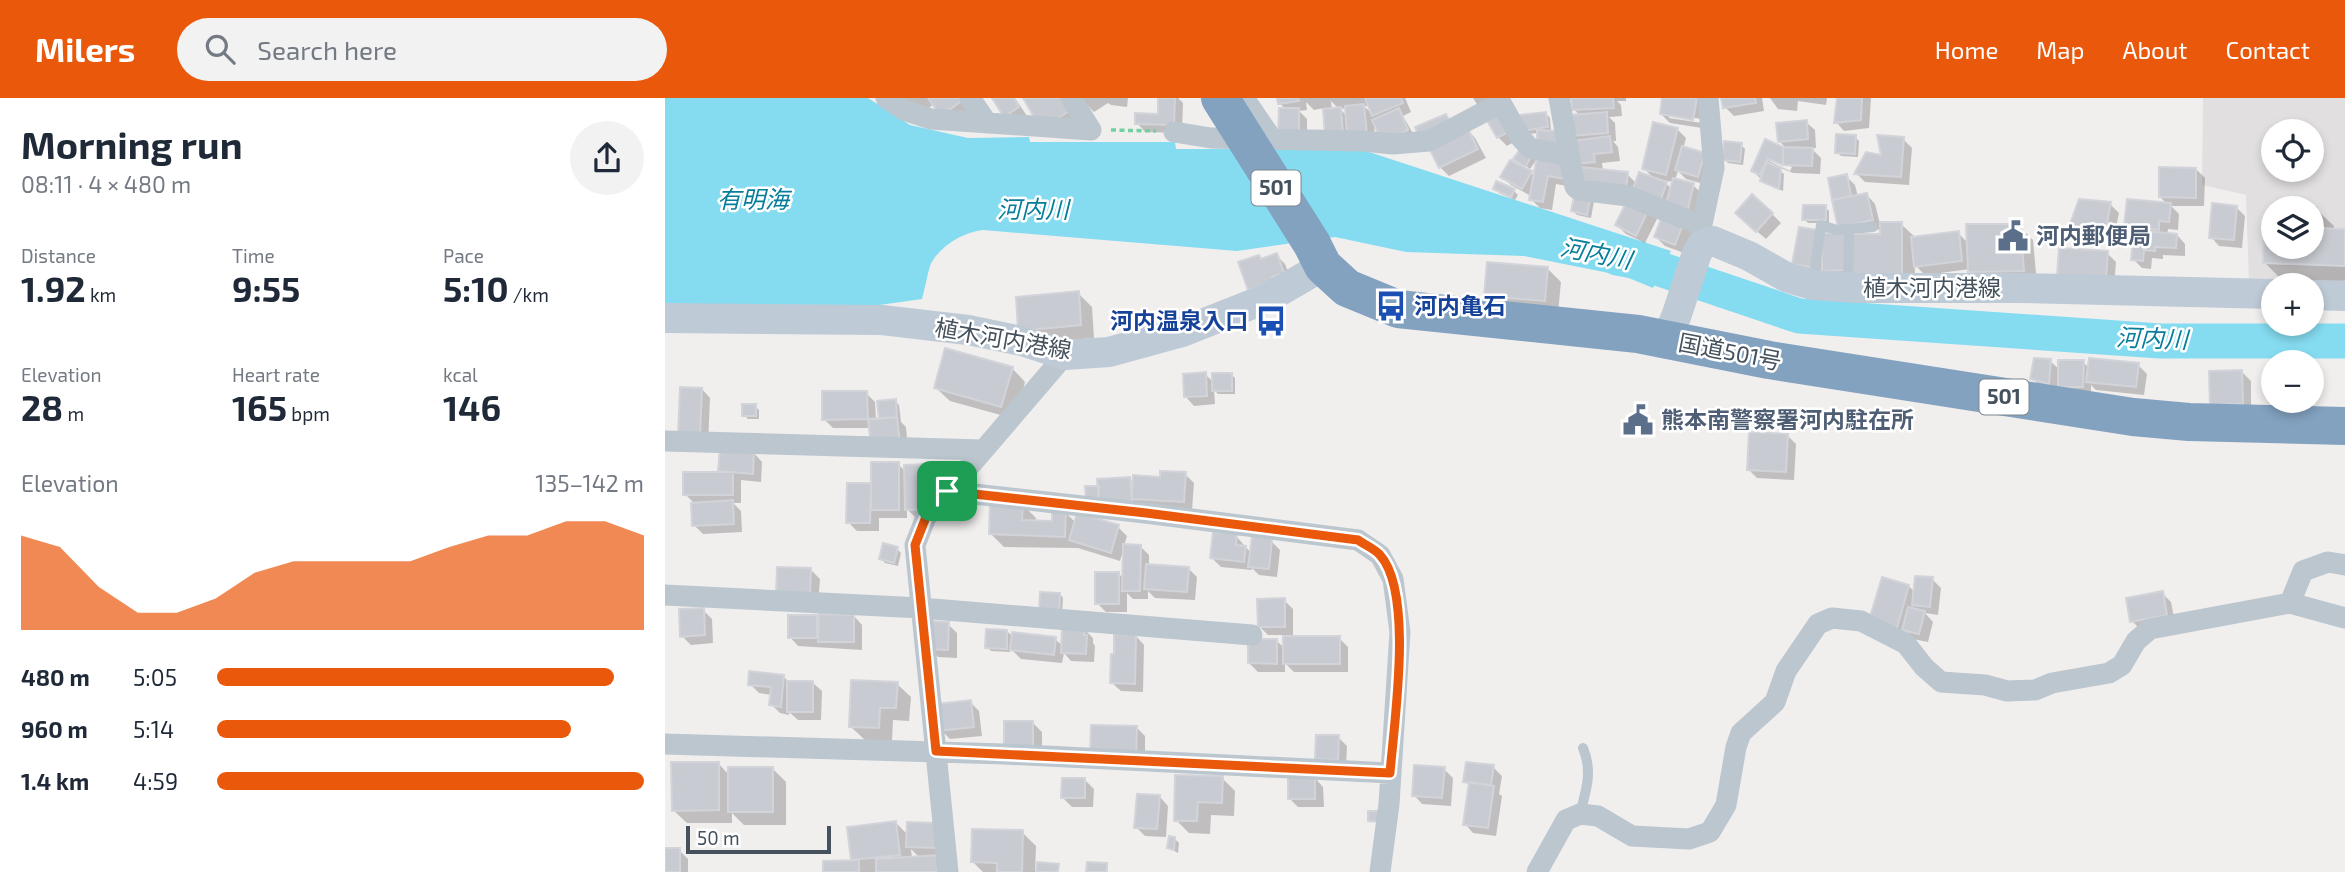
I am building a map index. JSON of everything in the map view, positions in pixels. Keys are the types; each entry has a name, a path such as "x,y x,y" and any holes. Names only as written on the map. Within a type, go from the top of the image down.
{"highway":[{"name":"国道501号","path":"1220,98 1252,123 1318,255 1347,288 1398,309 1638,334 1671,328 1769,360 2133,416 2189,422 2345,426"}],"main road":[{"name":"植木河内港線","path":"1696,239 1713,241 1749,256 1786,277 1813,285 2261,294"},
{"path":"1671,328 1696,239"},
{"name":"植木河内港線","path":"665,318 881,320 968,330 1022,341 1065,355 1109,352 1182,332 1268,298 1318,255"},
{"path":"2324,295 2345,296"}],"street":[{"path":"886,98 904,110 931,119 1091,130"},
{"path":"970,98 987,123"},
{"path":"1071,98 1091,130"},
{"path":"1559,98 1575,187 1579,190 1628,196 1696,239 1701,229 1714,168 1708,98"},
{"path":"1174,132 1211,138 1252,123 1362,141 1393,144 1429,141 1500,101 1520,137 1530,148 1569,156"},
{"path":"948,872 915,545 926,517 1065,355"},
{"path":"665,441 982,450"},
{"path":"947,491 1358,540 1380,555 1393,579 1400,632 1389,804 1380,872"},
{"path":"2290,603 2303,571 2328,562 2345,565"},
{"path":"665,595 921,608 1252,635"},
{"path":"1537,872 1566,820 1580,814 1598,816 1632,836 1689,839 1710,832 1726,805 1741,733 1775,702 1786,671 1818,624 1832,618 1861,621 1906,644 1924,667 1941,682 1985,685 2007,691 2035,690 2052,683 2109,673 2122,665 2136,641 2150,629 2290,603 2345,618"},
{"path":"665,744 936,751 1390,773"}],"lane":[{"path":"1813,285 1821,225 1837,230 1873,227"},
{"path":"1847,287 1849,229"},
{"path":"1580,814 1589,778 1588,761 1583,748"}],"path":[{"path":"1091,130 1174,132"}],"shaded area":[{"path":"2203,98 2345,98 2345,280 2324,280 2324,273 2261,273 2261,281 2249,281 2246,195 2202,185"}],"water":[{"name":"有明海","path":"665,98 868,98 910,125 968,138 1029,137 1030,142 1175,142 1176,149 1360,149 1671,251 1653,288 1624,276 1524,256 1406,252 1335,237 1237,251 983,230 960,237 939,253 930,266 922,299 837,311 665,306"}],"building":[{"path":"928,98 964,98 964,99 941,116"},
{"path":"992,98 1014,98 1019,107 1004,117"},
{"path":"1023,98 1064,98 1071,110 1056,119 1034,117"},
{"path":"1158,98 1175,98 1174,125 1135,124 1135,113 1158,114"},
{"path":"1277,98 1298,98 1299,101 1278,104"},
{"path":"1365,98 1401,98 1403,103 1372,116"},
{"path":"1571,98 1613,98 1614,108 1572,110"},
{"path":"1662,98 1697,98 1693,120 1660,114"},
{"path":"1721,98 1755,98 1756,103 1723,108"},
{"path":"1837,98 1862,98 1861,120 1834,123"},
{"path":"1364,104 1367,135 1347,136 1345,106"},
{"path":"1341,107 1343,134 1325,136 1323,109"},
{"path":"1279,108 1299,108 1299,134 1278,134"},
{"path":"1399,108 1408,130 1382,142 1372,120"},
{"path":"1500,109 1512,130 1497,138 1485,117"},
{"path":"1546,112 1548,127 1522,131 1519,115"},
{"path":"1607,112 1608,133 1570,136 1569,115"},
{"path":"1446,114 1452,127 1421,140 1415,127"},
{"path":"1807,120 1808,139 1778,142 1776,123"},
{"path":"1653,122 1678,128 1666,175 1642,169"},
{"path":"1467,127 1478,149 1439,168 1428,146"},
{"path":"1537,130 1560,131 1560,145 1537,145"},
{"path":"1836,134 1856,135 1855,154 1835,153"},
{"path":"1877,135 1904,137 1901,177 1854,174 1866,152 1881,155"},
{"path":"1610,136 1612,152 1594,154 1595,162 1575,164 1572,141"},
{"path":"1765,139 1783,147 1783,165 1768,159 1760,175 1751,171"},
{"path":"1724,141 1742,143 1740,162 1722,160"},
{"path":"1523,145 1534,152 1525,167 1513,159"},
{"path":"1682,146 1705,153 1698,177 1675,170"},
{"path":"1783,147 1813,148 1812,166 1783,165"},
{"path":"1537,155 1568,160 1565,179 1548,176 1543,202 1529,200"},
{"path":"1510,160 1532,171 1522,189 1500,177"},
{"path":"1766,162 1781,168 1779,189 1760,181"},
{"path":"1580,167 1628,172 1626,191 1578,186"},
{"path":"2159,167 2196,168 2196,198 2159,197"},
{"path":"1639,172 1667,182 1660,202 1632,192"},
{"path":"1847,174 1851,196 1832,200 1828,178"},
{"path":"1673,178 1694,183 1688,209 1666,203"},
{"path":"1496,181 1515,189 1511,197 1493,189"},
{"path":"1575,192 1591,195 1587,215 1571,211"},
{"path":"1867,193 1873,220 1838,228 1832,200"},
{"path":"1752,194 1773,213 1756,232 1735,213"},
{"path":"1628,199 1649,209 1636,236 1615,225"},
{"path":"2079,199 2111,202 2105,234 2066,235"},
{"path":"2127,199 2171,203 2169,222 2159,221 2159,230 2124,226"},
{"path":"2212,203 2237,206 2234,240 2209,238"},
{"path":"1803,205 1826,205 1826,220 1802,220"},
{"path":"1663,214 1684,221 1675,245 1654,237"},
{"path":"1880,222 1902,222 1902,280 1850,280 1850,234 1880,234"},
{"path":"1966,224 2020,224 2024,271 1968,272"},
{"path":"1799,227 1818,230 1811,267 1792,264"},
{"path":"2324,228 2345,229 2345,266 2263,263 2263,259 2324,259"},
{"path":"2134,230 2177,234 2176,248 2155,247 2155,251 2144,250 2143,261 2131,260"},
{"path":"1959,231 1962,261 1914,267 1911,237"},
{"path":"1822,233 1847,233 1848,270 1822,271"},
{"path":"2059,248 2108,251 2106,280 2057,277"},
{"path":"1277,253 1284,273 1272,277 1273,281 1248,290 1238,262 1259,255 1261,259"},
{"path":"1487,262 1548,267 1545,301 1484,296"},
{"path":"1079,291 1081,325 1018,331 1016,297"},
{"path":"945,348 1013,367 1001,407 934,388"},
{"path":"2034,358 2051,359 2049,384 2030,379"},
{"path":"2089,358 2139,363 2136,387 2086,382"},
{"path":"2058,360 2084,360 2083,387 2058,387"},
{"path":"2242,370 2243,404 2210,405 2209,371"},
{"path":"1206,372 1207,396 1184,397 1183,374"},
{"path":"1212,373 1232,373 1232,391 1212,391"},
{"path":"680,387 702,388 700,436 678,435"},
{"path":"822,391 867,391 868,419 822,420"},
{"path":"896,399 897,417 879,419 877,401"},
{"path":"742,404 756,404 756,416 742,416"},
{"path":"897,417 900,444 871,447 868,419"},
{"path":"1749,432 1788,434 1786,472 1747,470"},
{"path":"720,449 754,451 753,474 718,471"},
{"path":"871,462 899,462 899,510 871,510"},
{"path":"928,464 929,509 905,510 904,465"},
{"path":"1160,471 1186,472 1184,502 1132,499 1133,475 1160,477"},
{"path":"683,472 733,472 733,495 683,495"},
{"path":"1130,477 1132,503 1099,506 1097,479"},
{"path":"847,483 871,483 870,523 846,523"},
{"path":"1085,486 1099,486 1099,501 1086,502"},
{"path":"733,500 734,524 692,526 691,503"},
{"path":"990,502 1023,503 1022,520 1052,521 1052,510 1066,511 1065,537 989,534"},
{"path":"1077,513 1119,525 1111,553 1069,540"},
{"path":"1213,532 1237,534 1236,545 1246,546 1244,562 1210,558"},
{"path":"1252,537 1272,539 1269,569 1248,567"},
{"path":"883,543 898,547 894,563 879,559"},
{"path":"1123,544 1141,545 1140,591 1122,591"},
{"path":"1146,564 1189,567 1187,592 1144,589"},
{"path":"777,567 811,568 810,597 776,596"},
{"path":"1095,572 1119,572 1119,604 1095,604"},
{"path":"1915,576 1933,577 1930,607 1912,605"},
{"path":"1882,577 1909,585 1897,628 1869,620"},
{"path":"2163,591 2167,615 2130,622 2126,598"},
{"path":"1040,592 1060,593 1059,612 1039,611"},
{"path":"1285,598 1285,627 1258,627 1257,599"},
{"path":"1908,607 1925,611 1919,634 1902,630"},
{"path":"704,608 705,635 680,637 679,609"},
{"path":"819,614 854,615 854,642 818,642"},
{"path":"788,615 817,615 817,638 788,638"},
{"path":"928,621 949,622 948,650 927,649"},
{"path":"1062,626 1085,627 1086,654 1061,653"},
{"path":"986,629 1007,630 1007,649 985,648"},
{"path":"1012,632 1056,637 1054,655 1010,650"},
{"path":"1114,634 1136,635 1135,684 1110,683"},
{"path":"1283,636 1340,636 1340,664 1283,664"},
{"path":"1248,639 1277,639 1277,664 1248,663"},
{"path":"749,671 784,675 781,707 769,705 771,687 748,685"},
{"path":"851,680 898,682 896,708 880,708 879,728 849,727"},
{"path":"787,681 813,681 813,712 787,712"},
{"path":"971,700 974,727 939,731 937,704"},
{"path":"1004,721 1033,721 1033,753 1004,754"},
{"path":"1091,725 1137,726 1136,760 1090,759"},
{"path":"1316,735 1339,735 1338,760 1315,759"},
{"path":"671,762 719,762 719,810 672,811"},
{"path":"1466,762 1494,765 1491,785 1463,782"},
{"path":"1414,765 1445,767 1442,798 1412,796"},
{"path":"728,767 773,767 773,812 728,812"},
{"path":"1175,775 1223,776 1222,803 1198,802 1197,821 1174,821"},
{"path":"1288,777 1315,777 1315,799 1288,799"},
{"path":"1062,778 1085,778 1085,798 1061,798"},
{"path":"1469,782 1494,786 1488,828 1463,825"},
{"path":"1137,794 1160,795 1157,829 1134,828"},
{"path":"1368,811 1379,811 1379,822 1368,821"},
{"path":"896,821 900,855 851,860 847,827"},
{"path":"907,822 937,823 937,848 906,847"},
{"path":"972,829 1023,830 1022,872 997,872 997,863 971,862"},
{"path":"1169,836 1175,837 1174,850 1167,848"},
{"path":"665,848 680,848 680,872 665,872"},
{"path":"941,855 942,872 876,872 876,859"},
{"path":"859,860 859,872 823,872 823,861"},
{"path":"1037,862 1059,864 1058,872 1036,872"},
{"path":"1087,862 1107,863 1107,872 1086,872"}],"waterway":[{"name":"河内川","path":"1617,258 1639,262 1799,316 2160,341 2345,341"}],"place":[{"name":"河内郵便局","path":"2013,236"},
{"name":"河内亀石","path":"1391,306"},
{"name":"河内温泉入口","path":"1271,321"},
{"name":"熊本南警察署河内駐在所","path":"1638,420"}],"route":[{"path":"947,491 1358,540 1380,555 1393,579 1400,632 1390,773 936,751 915,545 926,517 947,491"}]}
